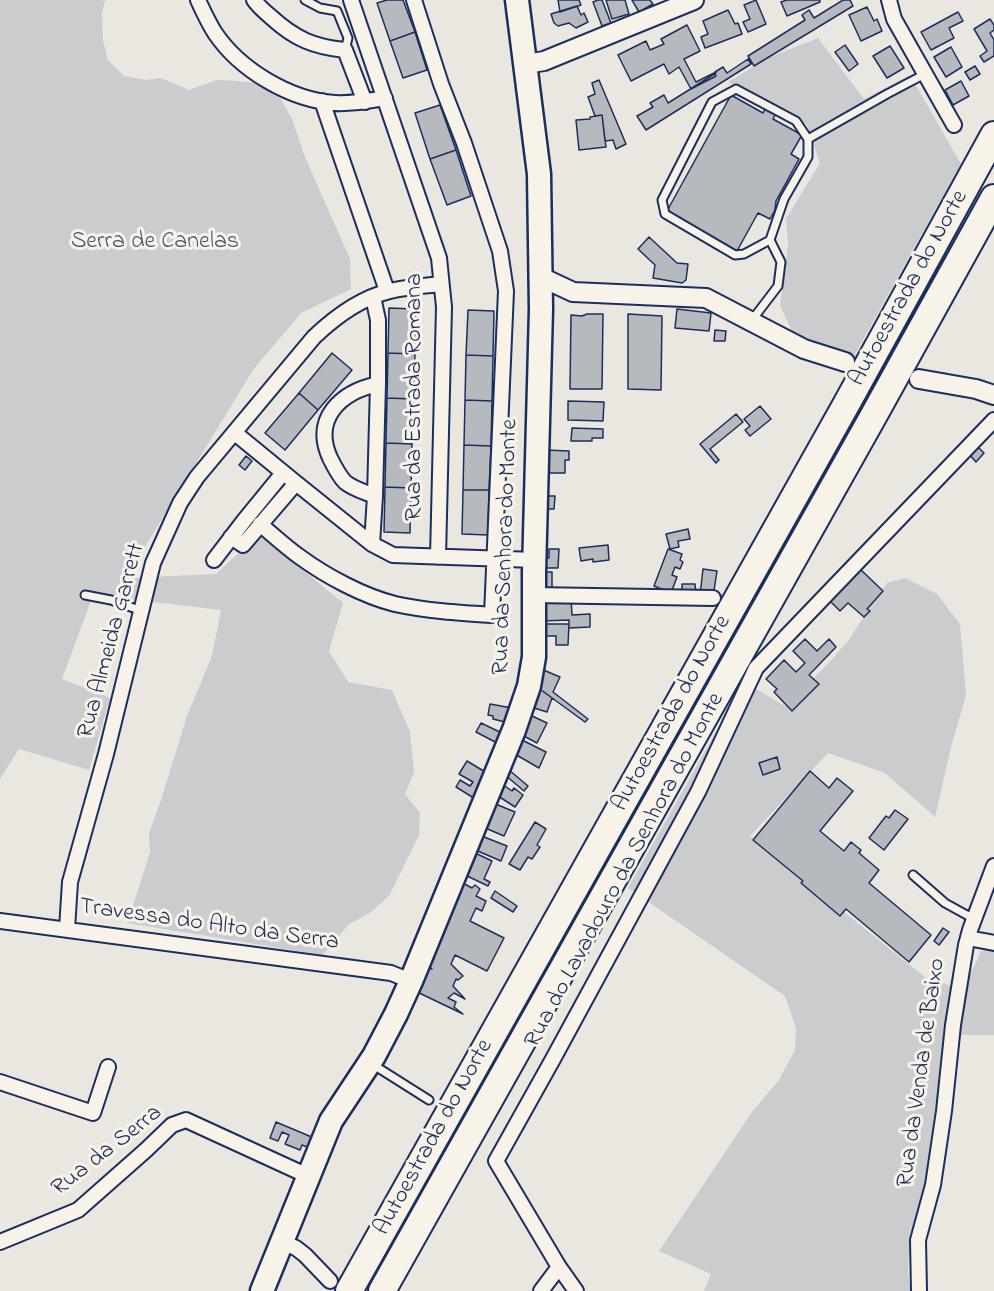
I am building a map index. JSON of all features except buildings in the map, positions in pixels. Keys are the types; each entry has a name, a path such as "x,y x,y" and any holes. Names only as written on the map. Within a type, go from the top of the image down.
{"highway":[{"name":"Autoestrada do Norte","path":"340,1286 848,403 994,135"},
{"name":"Autoestrada do Norte","path":"382,1291 863,436 994,198"}],"main road":[{"name":"Rua da Senhora do Monte","path":"262,1291 331,1121 370,1062 411,981 514,729 529,686 534,657 541,309 540,174 517,0"}],"street":[{"path":"198,0 215,33 244,65 264,79 290,92 334,103 385,99"},
{"path":"254,0 296,37 315,45 345,50 365,102"},
{"name":"Rua da Estrada Romana","path":"351,0 438,258 444,307 438,557"},
{"path":"260,524 300,557 342,583 394,604 441,612 492,615 506,291 500,251 414,0"},
{"path":"526,64 544,61 694,0"},
{"path":"889,0 894,19 954,125"},
{"path":"322,101 387,291"},
{"path":"541,277 573,292 706,298 804,349 845,362"},
{"name":"Rua Almeida Garrett","path":"67,928 70,882 106,754 153,563 180,503 197,477 314,337 327,325 349,308 387,291 441,284"},
{"path":"541,309 573,292"},
{"path":"372,544 378,384 378,320 373,297"},
{"path":"919,379 994,395"},
{"path":"375,496 346,482 335,468 328,452 325,432 328,417 339,403 356,390 378,384"},
{"name":"Rua do Lavadouro da Senhora do Monte","path":"559,1267 496,1161 554,1059 698,792 756,669 994,420"},
{"path":"235,433 372,544 393,555 535,560"},
{"path":"214,560 283,473"},
{"path":"231,537 243,545 296,483"},
{"path":"534,595 713,598"},
{"name":"Rua da Venda de Baixo","path":"922,1290 918,1240 933,1185 953,1025 968,938 994,866"},
{"name":"Travessa do Alto da Serra","path":"0,921 67,928 391,973 411,981"},
{"path":"968,938 994,943"},
{"path":"0,1082 93,1113 108,1067"},
{"name":"Rua da Serra","path":"0,1242 78,1210 172,1125 186,1120 308,1176"},
{"path":"282,1242 296,1248 340,1286"},
{"path":"541,1291 559,1267 576,1291"}],"lane":[{"path":"305,0 320,8 337,11 348,38 345,50"},
{"path":"808,139 925,74"},
{"path":"736,89 796,121 808,139 808,157 784,199 770,240 744,255 735,255 665,214 662,200 712,102 736,89"},
{"path":"750,321 778,286 782,262 770,240"},
{"path":"85,595 111,600 142,611"},
{"path":"913,875 945,903 974,919"},
{"path":"370,1062 429,1100"}],"green space":[{"name":"Serra de Canelas","path":"0,0 105,0 102,14 103,41 108,60 124,76 146,80 161,78 189,90 217,80 257,83 281,99 292,119 305,157 350,259 351,289 301,313 253,370 126,578 216,574 259,534 343,603 329,651 348,682 392,690 410,732 414,772 405,794 420,813 419,835 389,896 370,913 349,924 323,955 127,923 150,853 149,833 187,716 212,656 221,610 93,595 62,679 110,698 89,770 19,749 0,779"},
{"path":"818,38 864,99 910,75 961,164 854,356 793,334 780,305 788,245 786,219 820,163 807,125 728,82 770,57"},
{"path":"905,578 937,594 960,624 966,695 935,817 885,773 828,753 750,836 926,978 965,990 981,951 994,949 994,1035 960,1035 942,1071 929,1177 910,1233 908,1269 910,1291 704,1291 711,1274 659,1251 752,1112 779,1080 795,1050 796,1028 785,996 628,888 741,687 756,689 785,706 848,641 887,583"}],"tunnel":[{"path":"845,362 908,376"}]}
